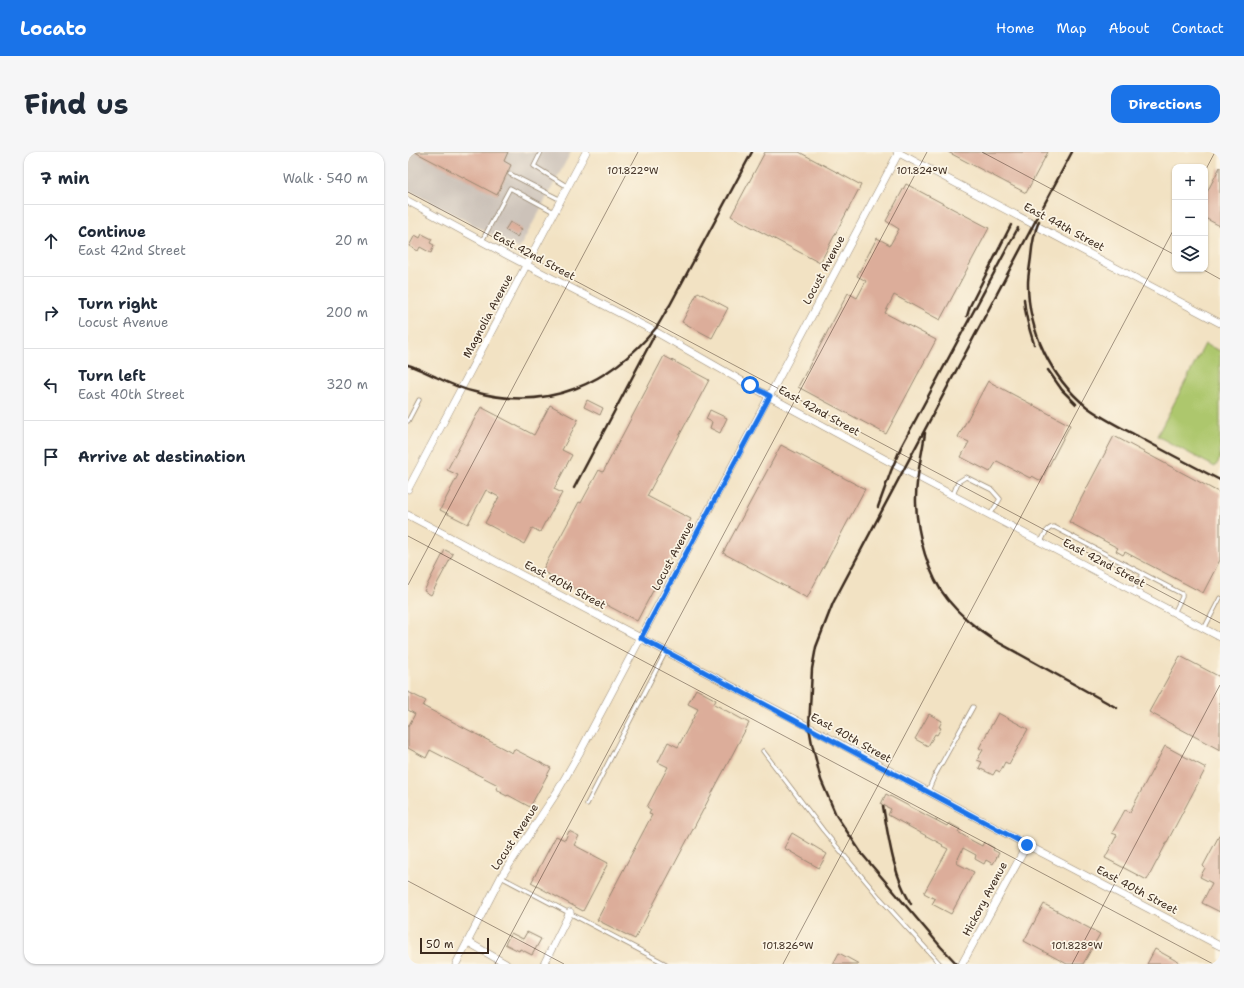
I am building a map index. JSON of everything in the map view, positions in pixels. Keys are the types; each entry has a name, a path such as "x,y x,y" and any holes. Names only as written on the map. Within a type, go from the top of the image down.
{"street":[{"name":"Magnolia Avenue","path":"408,489 586,152"},
{"name":"East 44th Street","path":"898,152 1220,322"},
{"name":"Locust Avenue","path":"456,964 501,877 571,770 898,152"},
{"name":"East 42nd Street","path":"408,201 482,242 656,332 952,495 1220,637"},
{"name":"East 40th Street","path":"408,515 666,651 927,792 1220,946"},
{"name":"Hickory Avenue","path":"962,964 1027,845"},
{"path":"544,964 570,912"},
{"path":"468,942 506,964"}],"lane":[{"path":"541,152 534,166 568,187"},
{"path":"510,174 561,200"},
{"path":"482,242 510,188 554,212"},
{"path":"408,421 419,400"},
{"path":"952,495 958,482 966,477 992,490 1000,499 990,515"},
{"path":"1041,542 1047,530 1054,526 1182,594 1174,613"},
{"path":"1133,591 1143,574"},
{"path":"1204,629 1220,598"},
{"path":"587,804 666,651"},
{"path":"927,792 973,707"},
{"path":"763,751 823,830 940,964"},
{"path":"501,877 570,912 666,964"}],"shaded area":[{"path":"408,152 571,152 519,249 408,190"}],"green space":[{"path":"1205,344 1220,351 1220,459 1215,467 1157,436"}],"building":[{"path":"415,152 508,152 504,161 511,165 497,195"},
{"path":"765,152 799,152 861,185 820,263 731,216"},
{"path":"948,152 1048,152 1026,193"},
{"path":"1220,167 1220,226 1208,220 1208,190"},
{"path":"906,184 989,228 940,320 894,295 885,313 936,340 886,434 798,387 848,293 857,298 866,281 857,276 877,238 890,245 899,229 886,221"},
{"path":"510,222 522,229 517,237 505,230"},
{"path":"422,234 432,239 430,243 434,245 431,253 420,247 418,251 409,246 415,235 420,238"},
{"path":"698,292 728,308 712,338 682,322"},
{"path":"664,356 709,380 647,496 691,519 637,621 542,571 579,502 581,503 599,470 603,472"},
{"path":"988,381 1070,425 1041,481 1032,476 1030,478 997,461 990,472 961,457 969,442 958,437"},
{"path":"587,400 603,408 600,415 584,407"},
{"path":"550,405 578,420 562,450 572,455 554,489 562,493 540,532 532,528 524,544 485,523 499,497 486,490 468,524 440,510 458,475 447,470 481,407 534,435"},
{"path":"710,410 727,418 720,433 710,428 712,422 706,419"},
{"path":"1114,436 1220,493 1220,560 1203,593 1125,552 1123,555 1116,551 1118,548 1069,522"},
{"path":"781,445 865,489 807,598 723,553"},
{"path":"445,550 453,554 431,595 424,591"},
{"path":"1180,656 1220,677 1220,750 1149,712"},
{"path":"696,689 716,700 714,704 749,723 635,939 597,920 652,815 649,814 651,810 647,807 668,767 658,762 668,742 678,747 698,709 688,704"},
{"path":"408,692 426,701 423,706 512,753 514,749 551,768 530,807 508,795 507,796 501,793 502,792 496,789 498,785 430,750 426,758 408,748 408,727 415,714 408,710"},
{"path":"998,713 1028,729 1009,764 1005,762 1000,772 996,770 993,775 979,768 982,762 977,760 983,750 979,748"},
{"path":"929,714 942,721 939,727 941,728 937,735 935,734 928,746 915,739"},
{"path":"1165,746 1206,768 1147,880 1105,858 1117,835 1112,833 1125,810 1130,812"},
{"path":"886,794 947,826 949,823 960,829 958,832 969,839 982,846 984,842 999,853 993,864 986,860 984,864 975,859 976,855 963,848 956,863 974,872 951,914 932,904 935,899 924,893 948,849 888,815 891,809 881,804"},
{"path":"569,831 579,836 574,845 608,863 583,911 531,883 556,836 565,840"},
{"path":"792,833 827,854 819,868 784,848"},
{"path":"1220,834 1220,912 1202,903 1212,883 1200,877 1205,868 1203,866"},
{"path":"1044,904 1100,934 1083,964 1067,964 1024,941"},
{"path":"527,932 541,939 532,955 520,949 519,951 505,944 511,933 523,939"},
{"path":"1155,949 1182,964 1147,964"},
{"path":"839,953 859,964 833,964"}],"railway":[{"path":"408,365 460,388 502,397 527,398 552,395 575,388 597,378 638,348 656,328 670,305 752,152"},
{"path":"957,964 862,854 836,815 821,780 809,727 812,669 816,647 833,603 1072,152"},
{"path":"1039,221 1034,239 1029,274 1029,301 1032,319 1044,352 1063,382 1087,407 1099,415 1220,480"},
{"path":"967,316 970,306 1011,225"},
{"path":"878,507 901,447 1018,228"},
{"path":"1024,299 1025,311 1034,344"},
{"path":"574,488 654,336"},
{"path":"1048,370 1062,390 1076,404"},
{"path":"925,433 916,494 917,515 921,541 929,567 941,590 958,611 988,636 1117,708"},
{"path":"883,806 896,869 911,904"}],"route":[{"path":"750,385 770,396 641,638 1027,845"}]}
